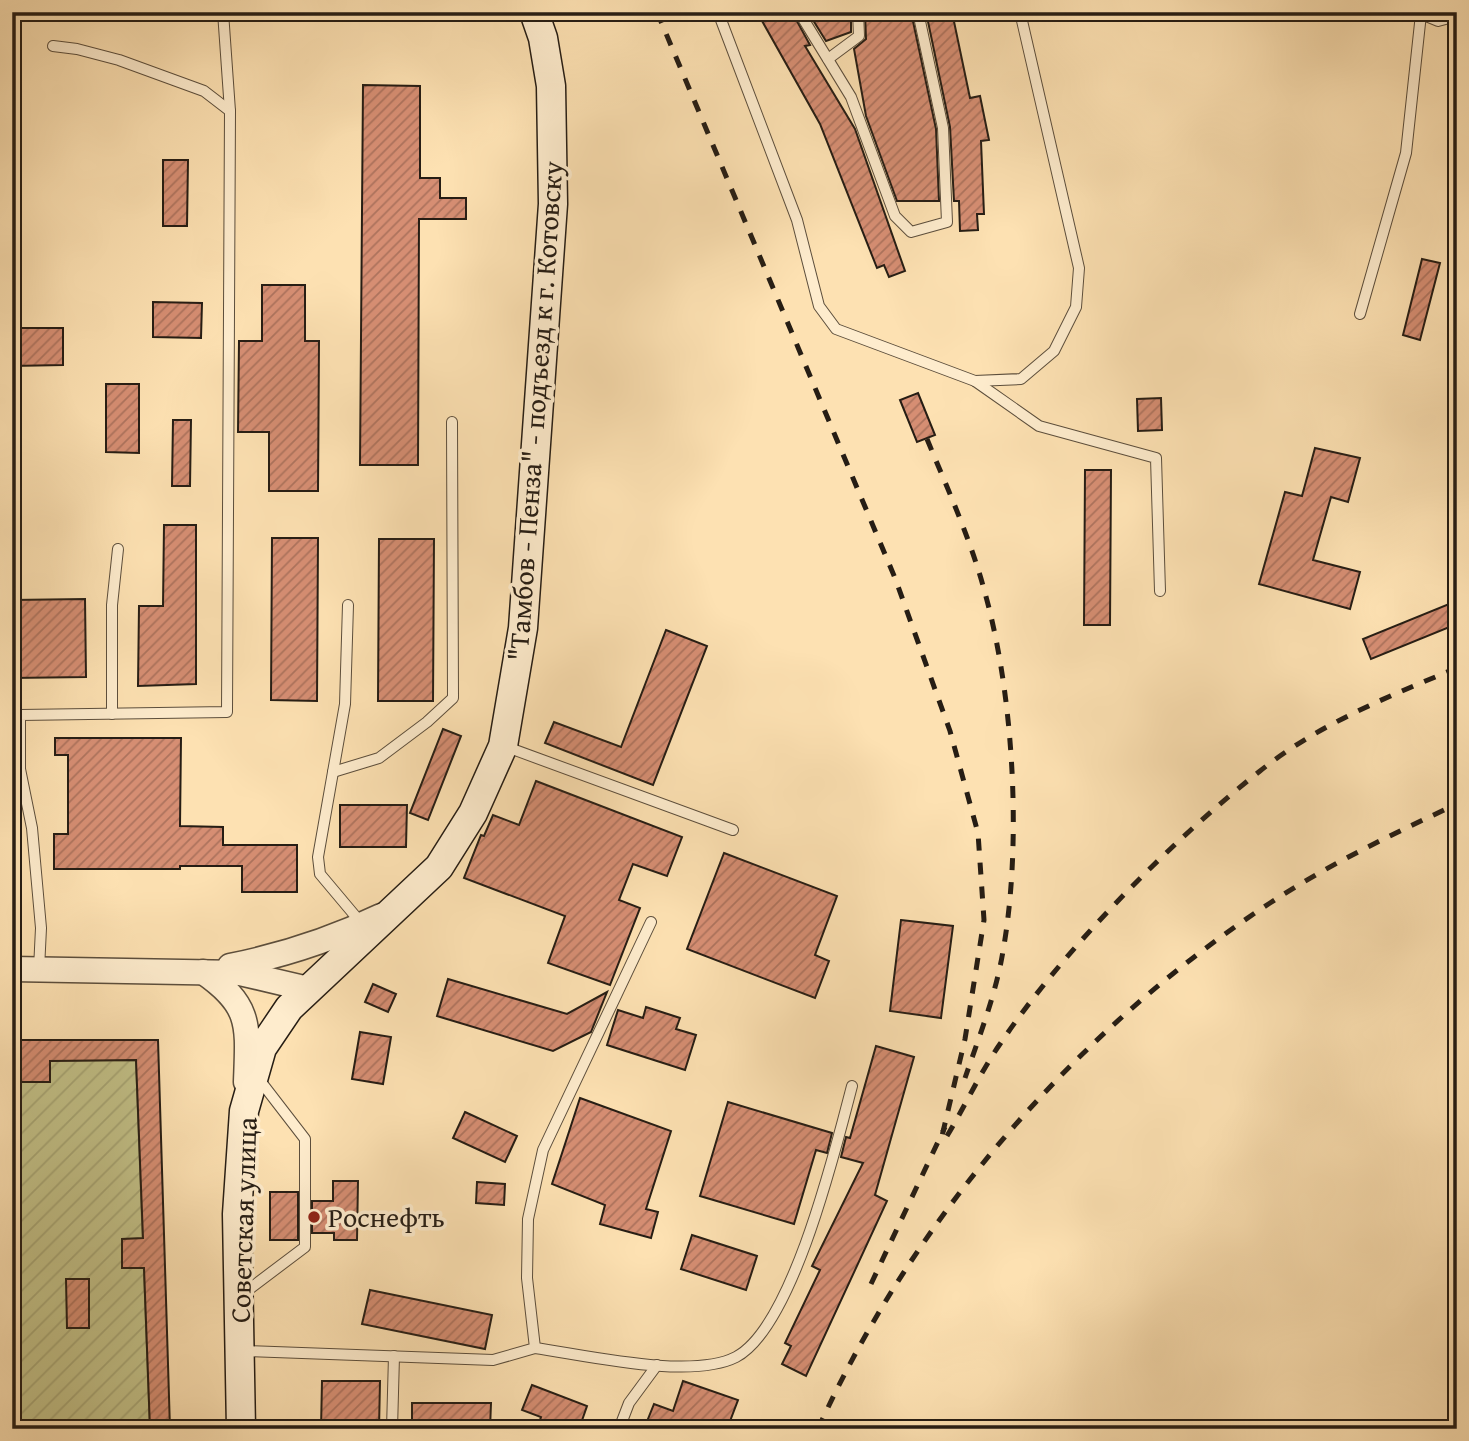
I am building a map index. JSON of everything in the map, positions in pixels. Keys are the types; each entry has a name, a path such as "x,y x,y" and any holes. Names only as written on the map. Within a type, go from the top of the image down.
{"main road":[{"name":"\"Тамбов - Пенза\" - подъезд к г. Котовску","path":"308,989 439,867 458,841 503,746 524,615 553,204 551,86 543,38 534,12"},
{"name":"Советская улица","path":"241,1429 237,1214 244,1111 253,1072 272,1029 308,989"}],"street":[{"path":"202,971 284,956 331,940 398,908"},
{"path":"12,969 240,973 308,989"},
{"path":"202,971 228,990 241,1008 248,1035 244,1111"}],"lane":[{"path":"40,969 41,928 32,828 20,769 16,714 227,712 230,111 223,12"},
{"path":"718,12 797,220 819,306 830,322 836,329 975,381 1039,426 1156,458 1160,591"},
{"path":"799,12 851,97 895,216 911,232 947,222 943,128 918,12"},
{"path":"828,59 859,36 858,12"},
{"path":"975,381 1021,379 1054,351 1076,307 1079,268 1020,12"},
{"path":"1360,314 1406,153 1421,14 1438,21 1457,16"},
{"path":"53,46 77,48 119,60 204,91 230,111"},
{"path":"333,772 379,758 427,722 453,698 452,422"},
{"path":"113,714 112,605 118,549"},
{"path":"348,605 345,704 318,842 320,874 363,925"},
{"path":"503,746 733,830"},
{"path":"535,1348 527,1278 528,1219 543,1150 651,922"},
{"path":"238,1297 306,1247 306,1139 253,1072"},
{"path":"240,1350 492,1360 535,1348 657,1365 696,1366 737,1356 771,1322 820,1208 852,1086"},
{"path":"392,1429 394,1356"},
{"path":"619,1429 629,1403 657,1365"}],"shaded area":[{"path":"136,1060 150,1429 12,1429 12,1061"}],"building":[{"path":"757,12 792,12 810,45 805,46 855,129 905,271 889,277 884,265 877,268 820,124"},
{"path":"808,12 851,12 851,32 826,41"},
{"path":"865,12 911,12 936,129 939,201 897,201 866,116 854,49 866,39"},
{"path":"926,12 952,12 970,98 980,96 989,140 981,141 984,214 977,214 978,230 960,231 959,201 954,201 950,127"},
{"path":"363,85 420,86 420,178 440,178 440,198 466,198 466,219 419,219 418,465 360,465"},
{"path":"163,160 188,160 187,226 163,226"},
{"path":"1422,259 1440,263 1420,340 1403,335"},
{"path":"262,285 305,285 305,341 319,341 318,491 269,491 269,432 238,432 239,341 262,341"},
{"path":"153,302 202,303 201,338 153,337"},
{"path":"12,328 63,328 63,365 12,366"},
{"path":"106,384 139,384 139,453 106,452"},
{"path":"918,393 935,435 917,442 900,400"},
{"path":"1161,398 1162,430 1138,431 1137,399"},
{"path":"173,420 191,420 190,486 172,486"},
{"path":"1315,448 1360,458 1348,502 1331,497 1313,560 1360,572 1350,609 1259,584 1285,492 1302,496"},
{"path":"1085,470 1111,470 1110,625 1084,625"},
{"path":"164,525 196,525 196,684 138,686 139,606 163,606"},
{"path":"272,538 318,538 317,701 271,700"},
{"path":"379,539 434,539 433,701 378,701"},
{"path":"85,599 86,677 12,678 12,600"},
{"path":"1449,604 1457,624 1371,659 1363,639"},
{"path":"666,630 707,646 653,785 545,743 554,722 621,747"},
{"path":"443,729 461,736 428,820 410,813"},
{"path":"55,738 181,738 180,826 223,827 223,845 297,845 297,892 242,892 242,866 54,869 54,834 68,834 68,755 55,755"},
{"path":"536,781 682,837 667,876 633,864 619,900 640,908 610,985 548,963 565,916 464,878 481,835 484,836 493,815 519,825"},
{"path":"340,805 407,805 406,847 340,847"},
{"path":"724,853 837,896 815,955 829,961 815,998 687,949"},
{"path":"901,920 953,926 941,1018 890,1011"},
{"path":"448,979 567,1014 607,992 591,1032 553,1051 437,1016"},
{"path":"373,984 396,994 388,1012 365,1002"},
{"path":"646,1007 680,1018 676,1029 696,1035 685,1070 607,1045 618,1010 643,1018"},
{"path":"360,1032 391,1037 383,1084 352,1079"},
{"path":"12,1040 158,1040 170,1429 150,1429 144,1268 122,1268 122,1239 143,1238 136,1060 50,1061 50,1082 21,1082 21,1061 12,1061"},
{"path":"876,1046 914,1057 875,1195 887,1201 806,1376 782,1364 791,1346 785,1343 820,1270 812,1266 863,1163 841,1157 846,1137 850,1138"},
{"path":"580,1098 671,1131 646,1209 658,1212 651,1238 600,1224 605,1205 552,1184"},
{"path":"728,1102 832,1133 827,1153 816,1150 794,1224 700,1196"},
{"path":"465,1112 517,1136 505,1162 453,1138"},
{"path":"333,1181 358,1181 357,1240 334,1240 334,1233 312,1233 312,1201 333,1201"},
{"path":"477,1182 505,1184 504,1205 476,1203"},
{"path":"270,1192 298,1192 298,1240 270,1240"},
{"path":"692,1235 757,1256 746,1290 681,1269"},
{"path":"66,1279 89,1279 89,1328 67,1328"},
{"path":"370,1290 492,1315 485,1349 362,1324"},
{"path":"322,1381 380,1381 379,1429 321,1429"},
{"path":"683,1381 738,1400 727,1429 644,1429 654,1404 673,1411"},
{"path":"532,1385 587,1406 579,1429 537,1429 541,1417 522,1410"},
{"path":"412,1403 491,1403 490,1429 412,1429"}],"railway":[{"path":"657,12 895,578 950,731 978,833 984,920 965,1039 942,1136"},
{"path":"927,439 966,534 985,593 1003,678 1012,771 1012,865 1003,951 992,999 965,1078"},
{"path":"947,1136 993,1055 1026,1008 1086,935 1190,830 1260,771 1305,739 1380,701 1457,668"},
{"path":"818,1429 857,1351 902,1275 952,1203 1007,1134 1067,1069 1131,1009 1199,953 1270,903 1338,862 1457,804"},
{"path":"871,1284 945,1127"}],"place":[{"name":"Роснефть","path":"314,1217"}]}
